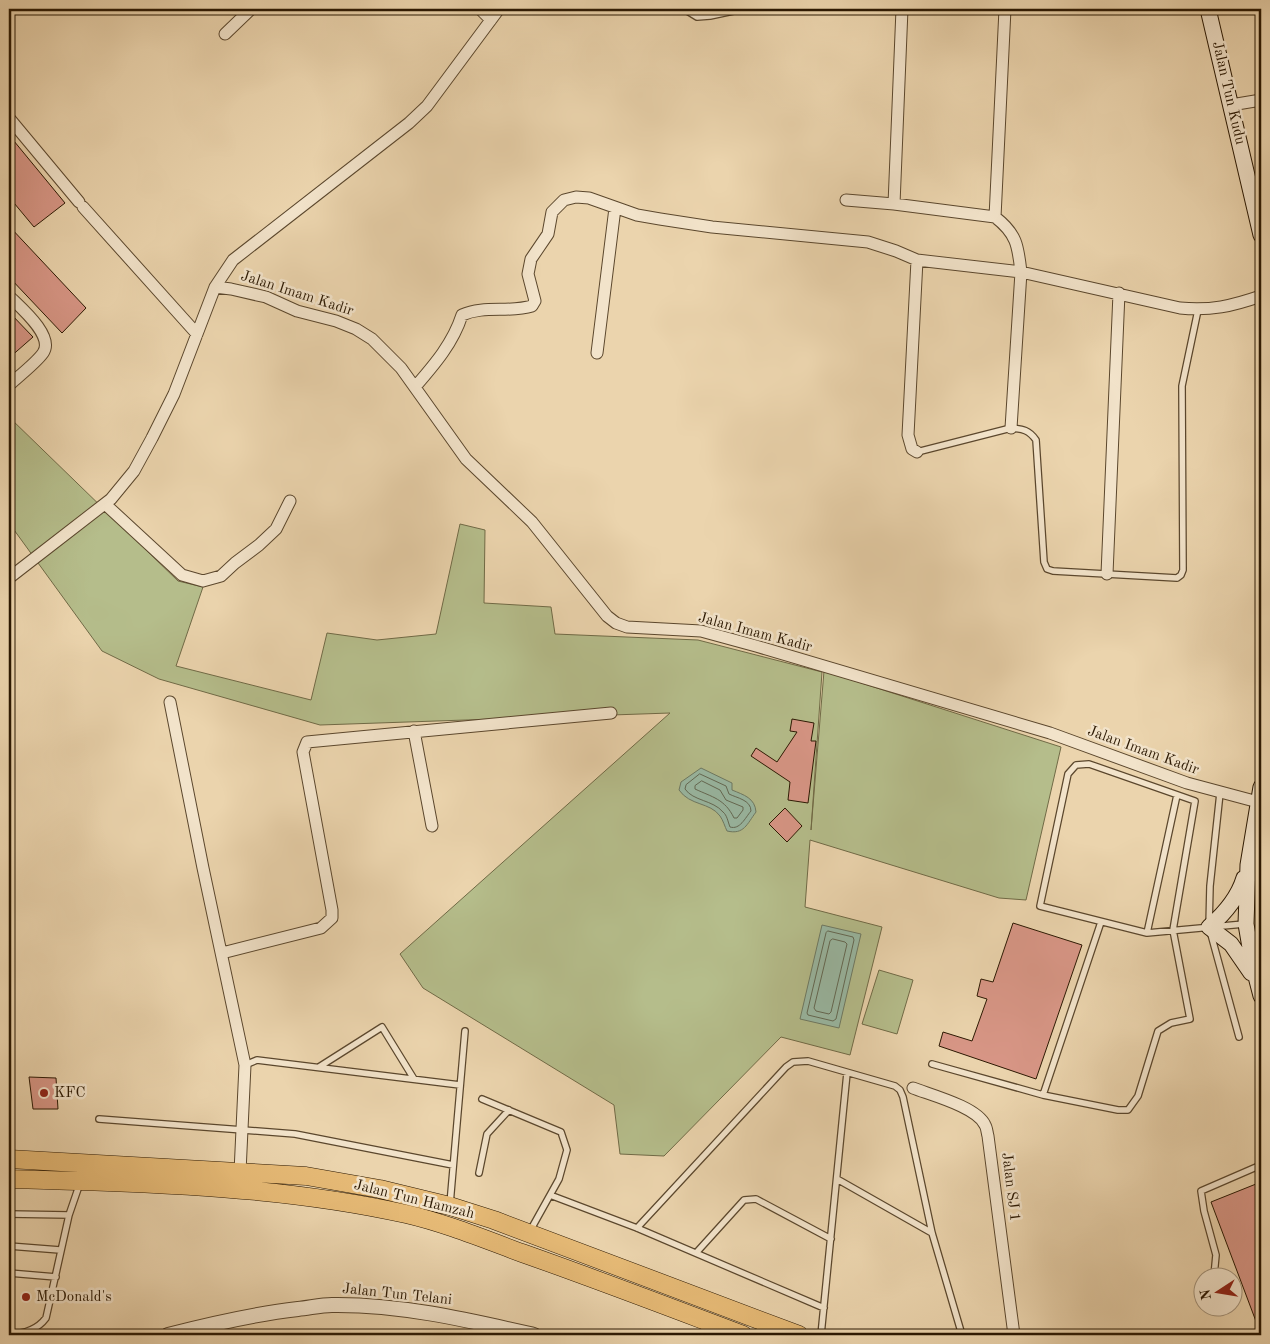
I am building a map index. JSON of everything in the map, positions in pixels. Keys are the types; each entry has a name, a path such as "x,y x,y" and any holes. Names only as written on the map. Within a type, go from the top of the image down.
{"main road":[{"name":"Jalan Tun Kudu","path":"1208,9 1261,235"},
{"path":"1260,794 1248,865 1243,882 1227,910 1209,928 1231,944 1241,957 1260,993"},
{"path":"1248,865 1246,924 1260,993"},
{"name":"Jalan Tun Hamzah","path":"9,1159 306,1176 380,1189 450,1206 529,1233 799,1335"},
{"name":"Jalan Tun Hamzah","path":"9,1179 80,1181 277,1193 312,1197 406,1214 461,1231 628,1291 742,1335"},
{"path":"628,1291 721,1335"}],"street":[{"path":"225,34 251,9"},
{"path":"480,9 490,20"},
{"path":"9,578 111,499 134,471 174,394 215,287 233,260 409,123 427,106 499,9"},
{"path":"894,204 902,9"},
{"path":"995,217 1005,9"},
{"path":"1231,106 1261,100"},
{"path":"9,118 81,205 197,334"},
{"path":"415,387 441,357 457,330 462,315 472,310 520,310 532,306 535,301 528,274 531,259 548,234 552,212 564,200 576,197 589,198 638,215 712,227 868,242 917,260 1021,272 1119,293 1164,305 1198,310 1217,309 1261,296"},
{"path":"846,200 995,217 1008,227 1015,241 1021,272 1011,428"},
{"path":"597,353 615,208"},
{"path":"917,260 908,435 912,449 917,452"},
{"name":"Jalan Imam Kadir","path":"215,287 231,288 266,297 297,311 336,321 356,329 372,339 401,368 466,459 532,522 606,616 616,623 627,628 701,631 1050,733 1187,783 1220,792 1260,794"},
{"path":"1107,574 1119,293"},
{"path":"9,296 41,330 46,341 44,352 9,385"},
{"path":"105,504 182,575 204,581 221,576 259,546 276,529 290,502"},
{"path":"170,702 245,1065 240,1172"},
{"path":"222,953 321,928 332,918 303,752 306,743 310,740 611,713"},
{"path":"414,731 432,826"},
{"name":"Jalan SJ 1","path":"913,1088 968,1110 978,1116 985,1124 1014,1335"},
{"name":"Jalan Tun Telani","path":"168,1335 283,1311 331,1305 381,1307 454,1317 534,1335"}],"lane":[{"path":"684,9 697,16 710,16 742,9"},
{"path":"917,452 1011,428 1030,432 1036,440 1044,562 1048,569 1053,571 1177,578 1182,575 1183,570 1182,386 1198,310"},
{"path":"932,1064 1043,1095 1128,1110 1138,1096 1158,1031 1171,1023 1190,1019 1173,930 1195,801 1089,764 1076,765 1068,774 1040,906 1147,933 1173,930 1209,928 1246,924"},
{"path":"1220,792 1210,886 1209,928 1239,1038"},
{"path":"1147,933 1177,795"},
{"path":"1043,1095 1101,922"},
{"path":"319,1067 382,1027 414,1079"},
{"path":"450,1206 465,1031"},
{"path":"245,1065 257,1060 460,1085"},
{"path":"637,1228 786,1067 793,1062 808,1061 895,1086 900,1090 932,1233 962,1335"},
{"path":"821,1335 847,1073"},
{"path":"482,1099 561,1132 567,1150 559,1179 529,1233"},
{"path":"479,1173 487,1134 509,1110"},
{"path":"99,1120 295,1134 453,1165"},
{"path":"1215,1266 1216,1255 1204,1212 1201,1190 1261,1165"},
{"path":"837,1179 932,1233"},
{"path":"9,1334 27,1332 41,1325 46,1318 56,1277 60,1250 80,1181"},
{"path":"550,1195 637,1228 824,1308"},
{"path":"696,1253 744,1200 750,1198 756,1199 831,1239"},
{"path":"9,1214 69,1215"},
{"path":"9,1246 60,1250"},
{"path":"9,1273 56,1277"}],"shaded area":[{"path":"9,417 178,581 203,587 176,666 311,700 327,633 377,640 436,634 460,524 485,530 484,603 551,607 555,634 698,640 822,672 811,830 824,671 1061,747 1026,900 999,898 810,840 805,907 882,927 850,1055 781,1037 664,1156 620,1154 614,1105 423,988 400,954 670,713 320,725 159,679 102,651 9,523"},
{"path":"879,970 913,980 897,1034 862,1024"}],"water":[{"path":"701,768 732,783 732,790 754,803 756,812 745,828 733,832 727,831 716,812 689,799 679,790 681,782"},
{"path":"822,925 861,934 839,1028 800,1019"}],"building":[{"path":"9,135 65,203 34,227 9,197"},
{"path":"9,226 86,308 62,333 9,277"},
{"path":"9,312 33,337 9,358"},
{"path":"792,719 814,723 811,741 816,741 808,803 788,800 790,782 751,756 756,748 777,762 797,732 790,731"},
{"path":"785,808 802,826 787,842 769,824"},
{"path":"1013,923 1082,945 1036,1079 939,1046 943,1032 972,1041 987,999 977,996 981,979 993,982"},
{"name":"KFC","path":"29,1077 56,1078 58,1109 33,1109"},
{"path":"1261,1182 1261,1332 1242,1284 1242,1266 1235,1266 1211,1202"}],"place":[{"name":"KFC","path":"44,1093"},
{"name":"McDonald's","path":"26,1297"}]}
